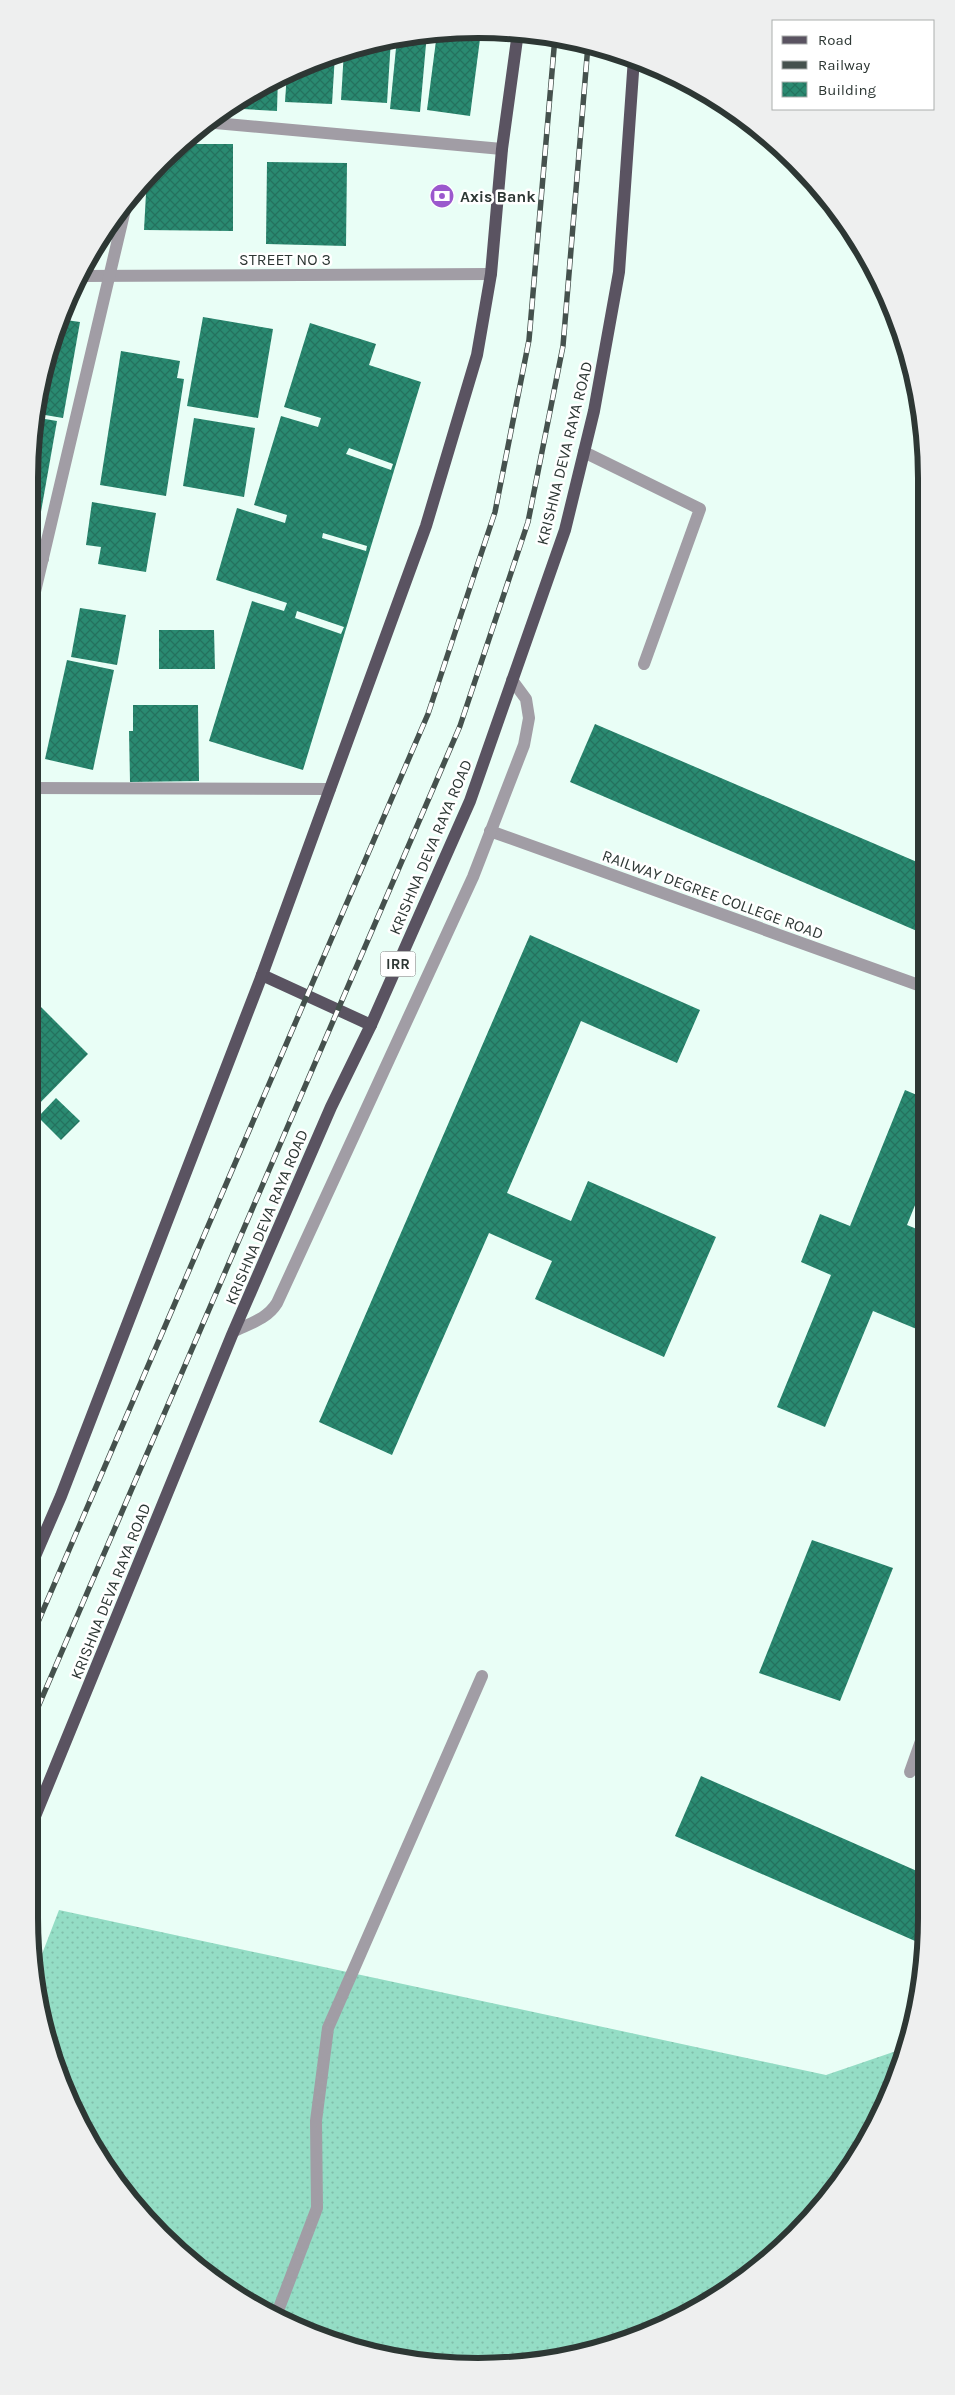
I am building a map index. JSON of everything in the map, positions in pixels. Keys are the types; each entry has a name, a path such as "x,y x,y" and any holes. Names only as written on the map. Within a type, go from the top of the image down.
{"main road":[{"path":"38,1549 61,1496 262,975 426,526 477,355 491,274 502,149 517,39"},
{"name":"KRISHNA DEVA RAYA ROAD","path":"38,1810 234,1331 331,1107 371,1025 470,802 565,530 594,411 619,272 633,66"},
{"path":"262,975 371,1025"}],"street":[{"path":"217,123 502,149"},
{"path":"38,582 122,219"},
{"name":"STREET NO 3","path":"86,276 491,274"},
{"path":"584,452 700,509 644,664"},
{"path":"38,559 44,559"},
{"path":"234,1331 264,1318 277,1303 469,886 524,745 529,718 526,699 512,680"},
{"path":"38,788 330,789"},
{"name":"RAILWAY DEGREE COLLEGE ROAD","path":"490,831 918,985"},
{"path":"278,2310 317,2208 316,2121 328,2028 482,1676"},
{"path":"910,1772 918,1750"}],"green space":[{"path":"59,1910 826,2075 897,2051 884,2086 859,2138 827,2185 789,2229 768,2248 745,2267 698,2299 646,2324 619,2334 563,2349 535,2354 478,2358 420,2354 364,2343 309,2324 283,2312 257,2299 210,2267 166,2229 128,2185 96,2138 83,2112 71,2086 52,2031 40,1961"}],"building":[{"path":"436,39 480,39 470,116 427,110"},
{"path":"426,40 420,112 390,109 396,45"},
{"path":"391,46 387,103 341,100 344,59"},
{"path":"335,62 332,104 285,102 286,81"},
{"path":"278,86 277,111 238,109"},
{"path":"191,144 233,144 233,231 144,230 146,188 166,166"},
{"path":"267,162 347,163 346,246 266,244"},
{"path":"203,317 273,329 258,418 187,406"},
{"path":"67,320 80,322 63,418 42,414 52,364"},
{"path":"310,323 376,344 369,365 421,382 303,770 209,741 252,601 284,611 287,603 216,580 237,508 285,523 287,515 254,505 281,416 318,427 321,418 284,407","holes":["349,448 393,464 391,470 346,454","323,533 367,546 366,551 322,538","297,611 344,627 341,634 295,618"]},
{"path":"121,351 180,361 177,378 184,379 166,496 100,485"},
{"path":"41,418 57,421 38,529 38,449 41,420"},
{"path":"194,418 255,428 244,497 183,486"},
{"path":"92,502 156,513 146,572 98,564 101,547 86,545"},
{"path":"80,608 126,615 117,665 71,657"},
{"path":"159,630 214,630 215,669 159,669"},
{"path":"67,660 114,670 93,770 45,759"},
{"path":"133,705 198,705 199,781 130,782 129,731 133,731"},
{"path":"595,724 918,862 918,931 570,782"},
{"path":"530,935 700,1010 677,1063 581,1021 507,1193 571,1221 588,1181 716,1237 664,1357 535,1299 552,1261 489,1233 392,1455 319,1422"},
{"path":"38,1004 88,1054 38,1105"},
{"path":"905,1090 918,1095 918,1198 907,1225 918,1230 918,1330 873,1311 825,1427 777,1407 831,1275 801,1262 820,1214 850,1226"},
{"path":"56,1098 80,1121 61,1140 38,1117"},
{"path":"812,1540 893,1568 840,1701 759,1673"},
{"path":"701,1776 918,1871 917,1942 675,1836"}],"railway":[{"path":"38,1622 428,714 495,512 529,340 554,44"},
{"path":"38,1707 460,726 528,522 563,346 587,51"}],"place":[{"name":"Axis Bank","path":"442,196"}]}
